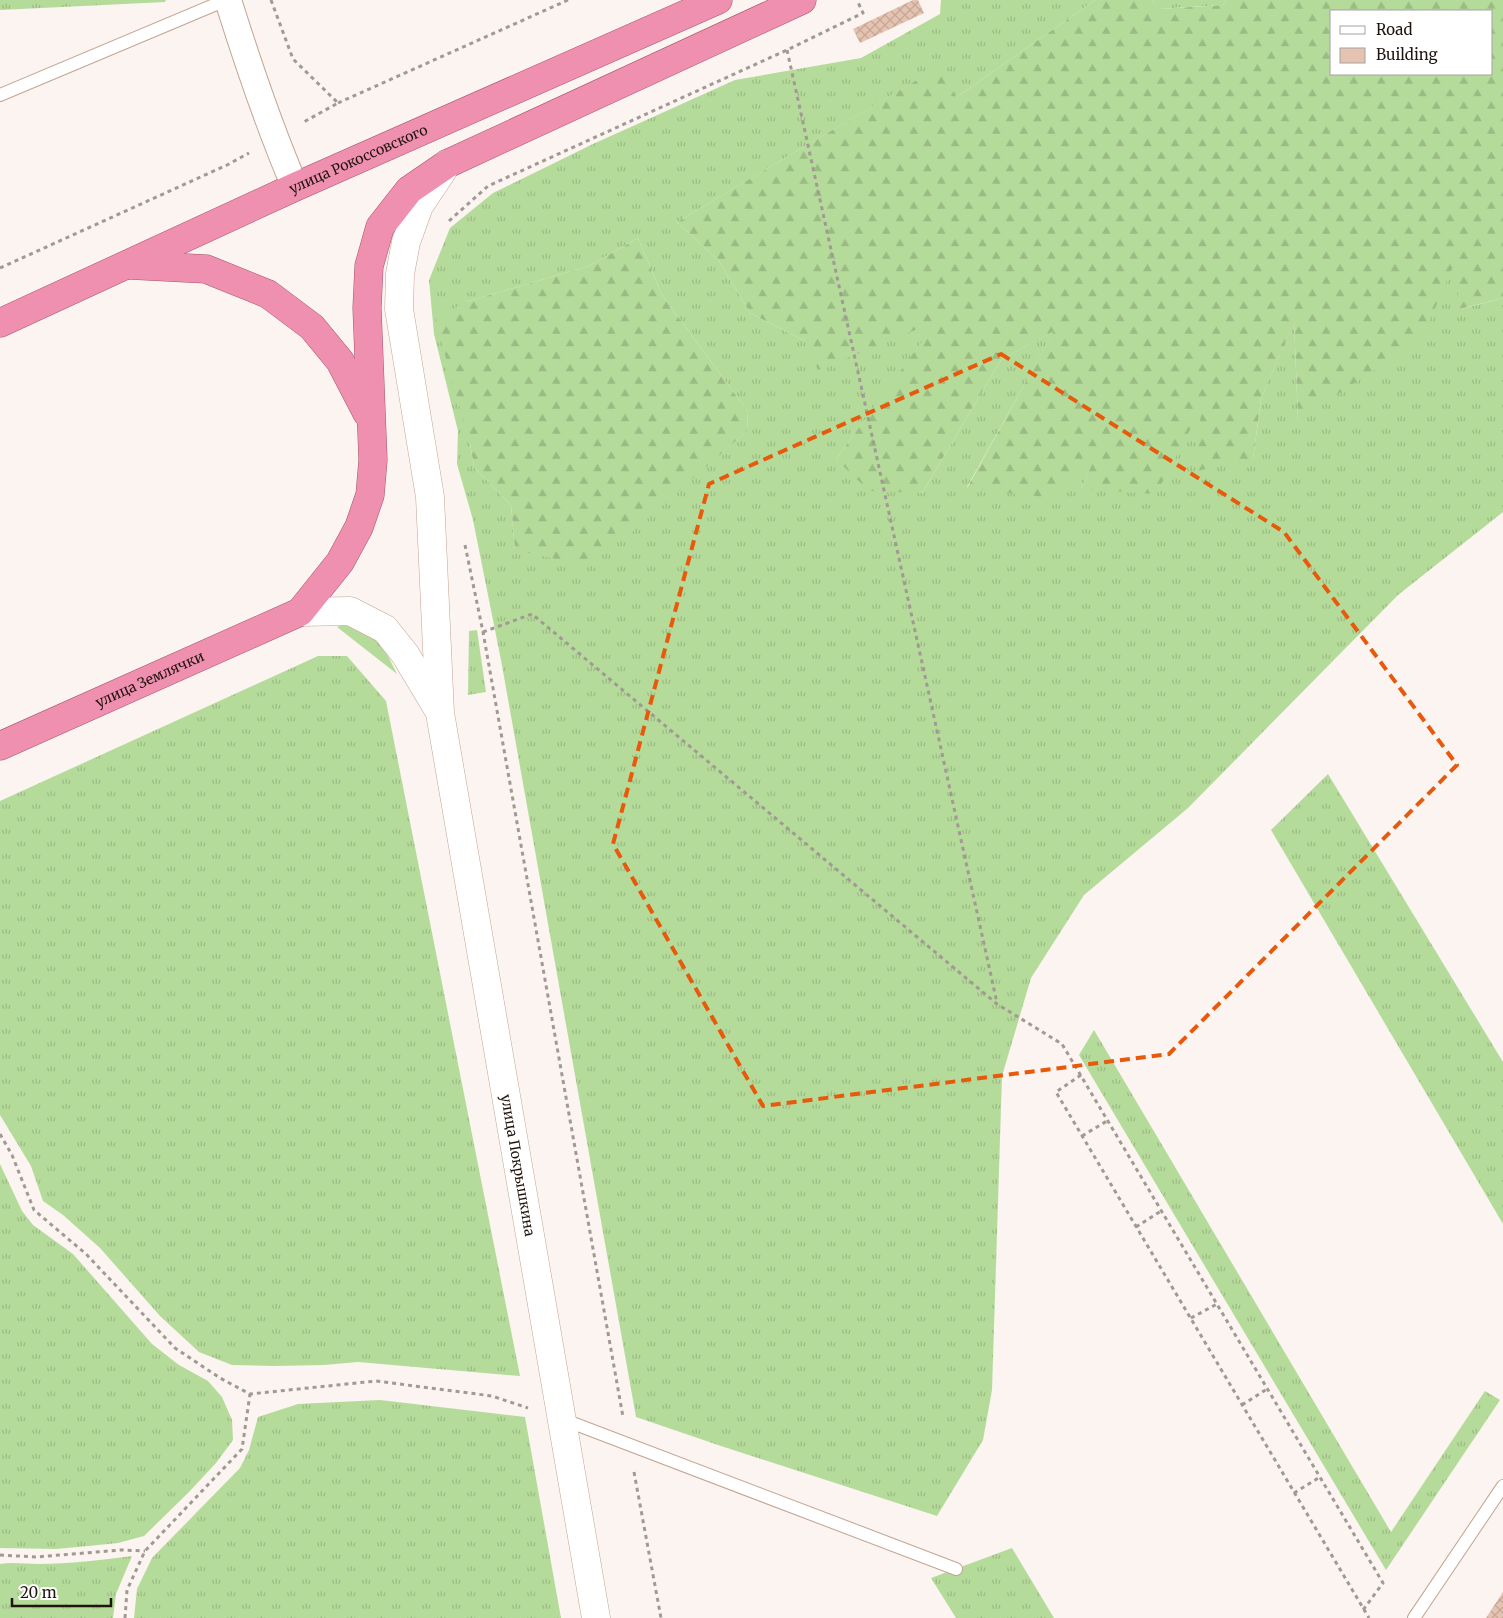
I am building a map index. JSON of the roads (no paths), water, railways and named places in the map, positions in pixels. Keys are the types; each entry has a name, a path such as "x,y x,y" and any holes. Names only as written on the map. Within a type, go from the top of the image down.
{"highway":[{"name":"улица Рокоссовского","path":"0,323 295,187 718,0"},
{"path":"300,612 340,562 359,527 370,495 373,460 367,308 369,266 380,227 409,190 447,164 802,0"},
{"path":"125,265 206,269 268,294 312,327 340,361 371,421"},
{"name":"улица Землячки","path":"0,746 300,612"}],"main road":[{"path":"440,713 430,497 399,309 400,274 406,242 419,206 447,164"},
{"path":"300,612 350,611 385,629 405,654 440,713"},
{"name":"улица Покрышкина","path":"440,713 596,1618"}],"street":[{"path":"227,0 274,138 295,187"}],"lane":[{"path":"0,95 227,0"},
{"path":"562,1419 956,1569"},
{"path":"1414,1618 1503,1486"}]}
